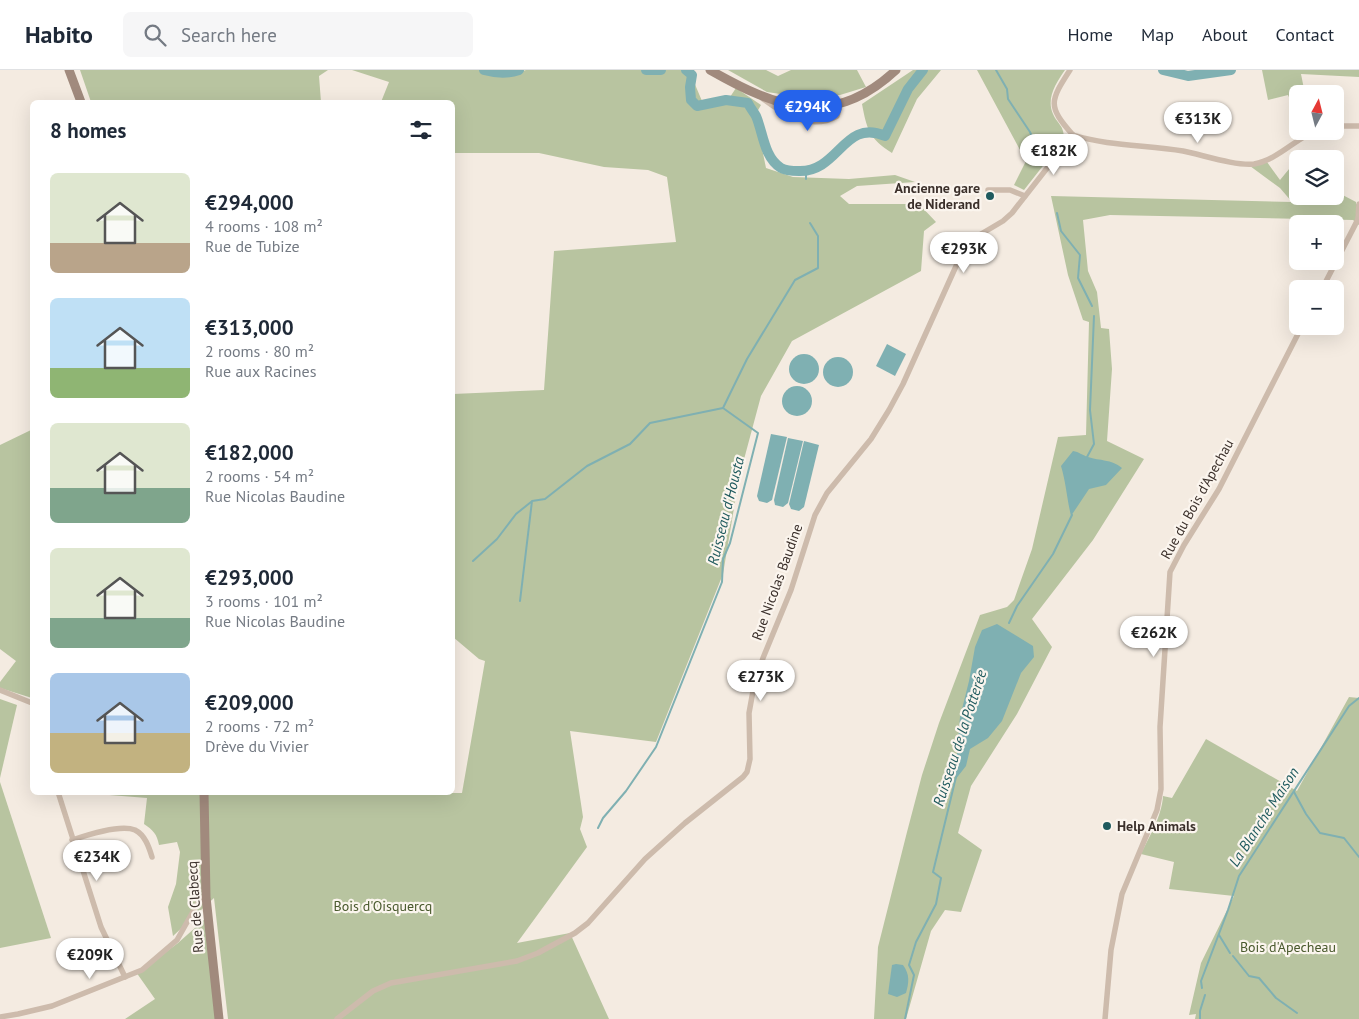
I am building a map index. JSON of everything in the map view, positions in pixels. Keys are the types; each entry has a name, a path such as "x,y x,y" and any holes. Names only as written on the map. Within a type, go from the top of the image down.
{"street":[{"path":"69,70 80,100"},
{"path":"710,70 760,96 783,104 804,107 838,104 866,93 896,70"},
{"path":"1070,70 1056,92 1054,104 1060,119 1073,135 1182,151 1249,164 1265,161 1297,140"},
{"path":"760,96 780,111 808,122 825,121 838,116 838,104"},
{"path":"1344,126 1359,126"},
{"name":"Rue Nicolas Baudine","path":"337,1019 373,991 395,981 517,961 538,953 575,934 588,923 645,859 685,823 736,784 747,772 750,759 749,713 753,691 763,658 791,590 815,515 827,493 871,438 893,403 962,254 976,237 1008,218 1073,135"},
{"path":"988,190 1010,190 1025,196"},
{"path":"1327,280 1354,227 1359,212 1359,204"},
{"name":"Rue du Bois d'Apechau","path":"1105,1019 1111,950 1122,894 1157,810 1160,794 1160,726 1170,572 1184,544 1219,489 1297,335"},
{"path":"0,690 30,702"},
{"path":"59,795 101,926 125,977"},
{"name":"Rue de Clabecq","path":"204,795 206,897 218,1019"},
{"path":"72,840 102,831 135,830 148,844 152,857"},
{"path":"0,1016 52,1006 142,970 177,940 199,901 206,897"}],"green space":[{"path":"80,70 328,70 319,76 321,100 90,100"},
{"name":"Bois d'Oisquercq","path":"352,70 487,70 509,76 526,70 684,70 691,75 702,101 730,97 736,88 761,105 757,112 761,120 758,129 766,168 793,177 849,179 895,175 915,182 857,186 840,196 849,204 919,204 936,222 924,231 921,271 792,341 761,396 739,478 723,574 656,742 570,731 583,817 580,829 587,847 517,943 570,933 609,1019 228,1019 214,898 173,936 168,907 176,884 180,852 177,842 159,845 154,833 144,824 147,798 109,795 455,795 455,793 462,793 485,661 479,659 455,639 455,394 544,390 554,251 676,242 667,177 648,170 604,167 539,153 455,153 455,100 382,100 389,82"},
{"path":"728,70 766,70 778,76 791,70 857,70 866,87 840,95 807,98 767,92"},
{"path":"913,70 941,70 917,99 892,153 878,143 870,133 862,104"},
{"path":"977,70 1065,70 1055,85 1051,96 1051,108 1063,131 1064,139 1024,190 1014,185 1026,161"},
{"path":"1262,70 1359,70 1359,77 1301,74 1303,85 1289,85 1289,97 1288,95 1268,100"},
{"path":"1267,162 1280,180 1289,169 1289,198 1280,188 1250,166"},
{"path":"1051,196 1289,202 1289,205 1344,205 1344,196 1359,205 1359,225 1353,220 1344,220 1344,215 1289,215 1289,219 1110,215 1083,220 1088,271 1097,292 1101,328 1109,329 1112,369 1107,441 1144,459 1093,540 1032,619 1052,647 1017,714 971,786 958,833 982,850 961,912 945,910 931,931 906,1019 874,1019 878,947 922,775 939,723 980,615 1007,607 1014,600 1032,549 1058,437 1086,435 1089,322 1083,320 1068,275"},
{"path":"30,430 30,697 0,688 0,682 16,661 0,649 0,445"},
{"name":"Bois d'Apecheau","path":"1349,697 1359,698 1359,1019 1195,1019 1196,1014 1189,1015 1201,963 1234,896 1169,889 1174,862 1141,854 1158,819 1163,796 1172,798 1206,739 1297,791"},
{"path":"0,699 17,705 0,778"},
{"path":"0,782 51,938 0,948"},
{"path":"205,919 218,1019 125,1019 155,999 136,972 142,970 178,943"}],"water":[{"path":"887,344 906,354 895,376 876,366"},
{"path":"804,354 815,358 819,369 815,380 804,384 793,380 789,369 793,358"},
{"path":"838,357 849,361 853,372 849,383 838,387 827,383 823,372 827,361"},
{"path":"797,386 808,390 812,401 808,412 797,416 786,412 782,401 786,390"},
{"path":"771,434 787,437 772,500 767,503 759,501 757,496"},
{"path":"788,438 803,441 788,503 783,507 775,505 774,500"},
{"path":"804,441 819,445 804,507 799,511 791,509 789,504"},
{"path":"1073,451 1088,457 1114,463 1122,468 1106,485 1089,489 1071,516 1061,466"},
{"path":"997,624 1033,646 1034,657 1021,673 1002,721 988,738 970,749 966,766 955,780 960,717 975,647 982,630"},
{"path":"892,965 903,965 908,979 906,993 897,997 888,994"}],"waterway":[{"path":"484,70 501,73 519,70"},
{"path":"646,70 661,70"},
{"path":"686,70 692,75 690,87 691,100 697,106 726,100 748,103 756,116 771,158 775,164 790,171 812,169 824,163 850,139 860,134 871,132 885,136 908,89 923,70"},
{"name":"Ruisseau de la Potterée","path":"996,70 1007,89 1008,99 1030,132 1042,159"},
{"path":"1163,70 1188,76 1231,70"},
{"name":"Ruisseau d'Housta","path":"806,171 806,179"},
{"name":"Ruisseau de la Potterée","path":"1057,213 1061,231 1080,255 1078,278 1092,306"},
{"name":"Ruisseau d'Housta","path":"598,828 603,818 626,791 656,747 722,582 723,559 730,543 758,433 723,408 747,359 795,280 818,268 818,236 810,223"},
{"name":"Ruisseau de la Potterée","path":"1087,457 1094,444 1090,410 1094,316"},
{"path":"520,601 532,501 545,499 587,466 630,444 650,423 723,408"},
{"path":"473,561 497,539 516,514 531,502"},
{"name":"Ruisseau de la Potterée","path":"1009,623 1017,606 1053,554 1072,515"},
{"name":"La Blanche Maison","path":"1202,988 1201,981 1239,876 1349,706 1359,698"},
{"name":"Ruisseau de la Potterée","path":"905,1019 914,975 909,965 916,942 936,904 941,878 933,872 956,777"},
{"path":"1294,792 1306,814 1320,833 1344,838 1359,857"},
{"path":"1219,935 1230,953"},
{"path":"1233,956 1249,976 1259,978 1276,998 1297,1013"},
{"name":"La Blanche Maison","path":"1200,1019 1200,1011 1205,995"}],"place":[{"name":"Ancienne gare de Niderand","path":"990,196"},
{"name":"Help Animals","path":"1107,826"}]}
